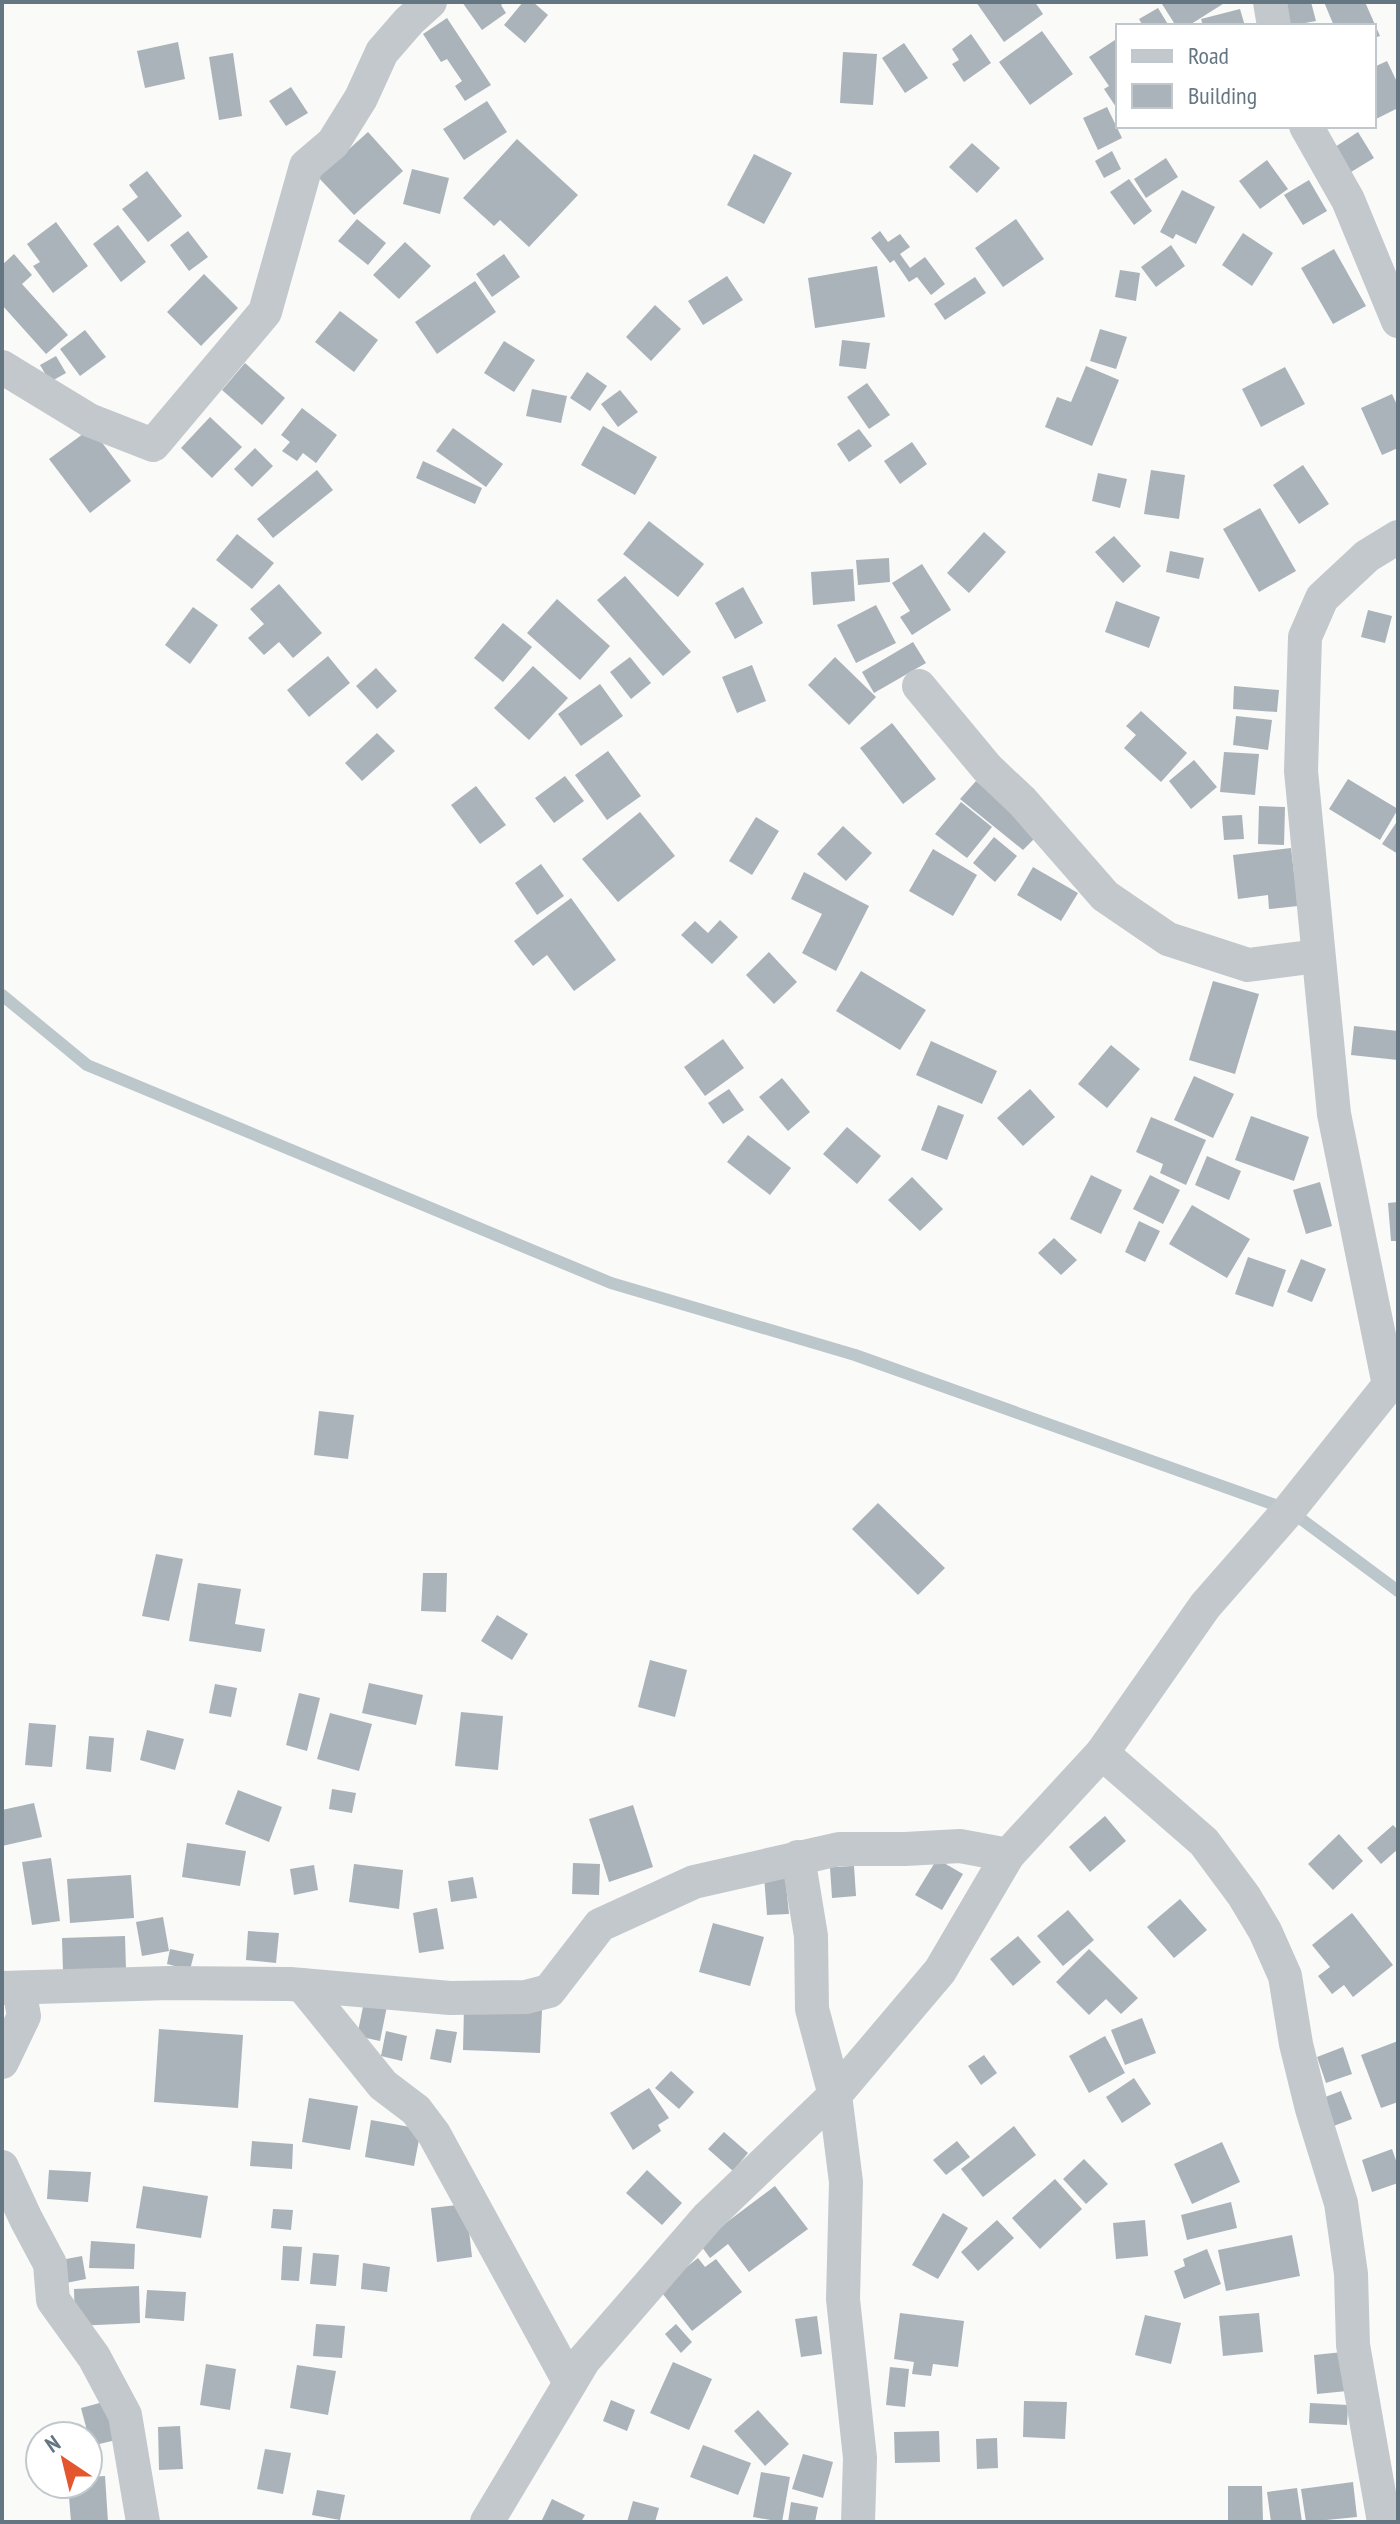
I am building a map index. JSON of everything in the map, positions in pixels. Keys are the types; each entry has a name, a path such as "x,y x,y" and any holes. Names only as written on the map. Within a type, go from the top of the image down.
{"street":[{"path":"2,367 89,420 153,445 265,312 306,166 333,143 361,98 382,52 430,2"},
{"path":"1270,2 1274,24"},
{"path":"1307,128 1348,200 1398,321"},
{"path":"487,2522 584,2360 689,2238 835,2095 940,1971 1008,1855 1102,1753 1205,1606 1393,1384 1334,1114 1301,771 1305,637 1322,598 1367,556 1398,537"},
{"path":"919,686 988,769 1022,801 1105,896 1168,939 1248,965 1318,956"},
{"path":"1102,1753 1204,1842 1244,1896 1265,1931 1285,1976 1296,2044 1312,2109 1341,2203 1351,2274 1353,2345 1384,2522"},
{"path":"2,2062 24,2016 11,1988 169,1983 302,1985 450,1998 526,1997 549,1991 600,1925 694,1882 839,1849 960,1846 1008,1855"},
{"path":"798,1857 811,1936 812,2009 835,2095 846,2182 843,2299 860,2458 858,2522"},
{"path":"302,1985 383,2085 416,2110 434,2134 570,2383"},
{"path":"2,2167 50,2264 53,2300 94,2357 125,2415 143,2522"}],"building":[{"path":"462,2 505,2 501,5 506,13 482,30"},
{"path":"523,2 533,2 548,15 525,43 504,25"},
{"path":"976,2 1035,2 1043,14 1004,42"},
{"path":"1226,2 1191,24 1175,24 1162,4"},
{"path":"1311,2 1316,21 1289,24 1284,5"},
{"path":"1324,2 1365,2 1375,24 1333,24"},
{"path":"1158,8 1168,24 1142,24 1139,19"},
{"path":"1240,9 1244,24 1202,24 1201,19"},
{"path":"447,18 491,85 465,101 455,86 462,81 447,59 441,62 423,34"},
{"path":"1042,31 1073,74 1030,105 999,62"},
{"path":"971,34 991,63 964,82 952,64 959,60 952,49"},
{"path":"1116,39 1116,107 1104,89 1109,86 1089,57"},
{"path":"178,42 185,79 145,88 137,51"},
{"path":"904,43 928,78 905,93 882,58"},
{"path":"843,52 877,54 873,105 840,103"},
{"path":"233,53 242,116 219,120 209,57"},
{"path":"1387,61 1398,84 1398,108 1376,119 1376,66"},
{"path":"291,87 308,113 286,126 269,101"},
{"path":"487,101 507,132 464,160 443,129"},
{"path":"1107,107 1122,138 1098,150 1083,118"},
{"path":"368,132 403,171 354,215 318,177"},
{"path":"1358,132 1374,158 1351,172 1335,147"},
{"path":"517,139 578,195 529,247 500,220 494,226 463,198"},
{"path":"972,143 1000,168 977,193 949,167"},
{"path":"1112,151 1121,169 1104,178 1095,161"},
{"path":"754,154 792,173 764,224 727,205"},
{"path":"1166,158 1178,177 1146,198 1134,179"},
{"path":"1267,160 1288,189 1260,209 1239,181"},
{"path":"412,169 449,178 440,214 403,204"},
{"path":"147,171 182,216 148,242 122,209 138,197 129,185"},
{"path":"1129,179 1152,211 1134,225 1110,192"},
{"path":"1309,180 1327,211 1303,225 1284,195"},
{"path":"1182,190 1215,207 1196,244 1176,234 1173,239 1160,232"},
{"path":"357,219 386,243 368,265 338,241"},
{"path":"1016,219 1044,259 1003,287 975,248"},
{"path":"56,222 88,266 53,293 33,266 40,262 27,244"},
{"path":"118,225 146,262 121,282 93,244"},
{"path":"188,231 208,257 189,271 170,245"},
{"path":"880,231 888,242 900,234 910,247 900,254 910,268 925,257 945,284 931,295 917,277 909,282 894,260 890,263 871,238"},
{"path":"1243,233 1273,253 1252,286 1222,265"},
{"path":"405,242 431,266 399,299 373,275"},
{"path":"1171,245 1185,266 1156,287 1141,267"},
{"path":"1334,249 1366,306 1333,324 1301,268"},
{"path":"14,254 32,275 22,284 68,335 46,354 2,305 2,265"},
{"path":"504,254 520,277 492,297 476,274"},
{"path":"877,266 885,317 815,328 808,278"},
{"path":"1120,270 1140,273 1136,301 1115,297"},
{"path":"204,274 238,308 201,346 167,312"},
{"path":"727,276 743,300 703,325 688,301"},
{"path":"975,277 986,293 945,320 934,304"},
{"path":"475,281 496,312 437,354 415,322"},
{"path":"655,305 681,329 651,361 626,337"},
{"path":"340,311 378,340 354,372 315,342"},
{"path":"1100,329 1127,337 1116,369 1090,361"},
{"path":"85,330 106,357 80,376 60,349"},
{"path":"842,340 870,343 866,369 839,366"},
{"path":"504,341 535,360 514,392 484,373"},
{"path":"56,356 66,373 50,382 40,365"},
{"path":"245,363 285,398 262,425 222,390"},
{"path":"1086,366 1119,380 1092,446 1045,427 1057,397 1071,402"},
{"path":"1285,367 1305,404 1261,427 1242,389"},
{"path":"587,372 607,386 590,411 570,398"},
{"path":"867,383 890,415 869,429 847,397"},
{"path":"532,389 567,396 561,423 526,416"},
{"path":"620,390 638,412 618,427 601,404"},
{"path":"1392,394 1398,407 1398,448 1382,455 1361,408"},
{"path":"302,408 337,435 316,463 303,453 297,461 282,451 290,442 281,435"},
{"path":"210,417 242,447 212,478 181,448"},
{"path":"603,426 657,457 635,495 581,465"},
{"path":"91,428 131,481 90,513 49,459"},
{"path":"453,428 503,464 486,487 436,451"},
{"path":"859,429 872,446 849,462 837,444"},
{"path":"912,442 927,464 900,484 884,461"},
{"path":"255,448 273,466 252,487 234,469"},
{"path":"423,461 482,488 475,504 416,478"},
{"path":"1303,465 1329,504 1299,524 1273,485"},
{"path":"317,470 333,490 273,538 257,519"},
{"path":"1151,470 1185,475 1179,519 1144,514"},
{"path":"1098,473 1127,479 1120,508 1092,501"},
{"path":"1260,508 1296,571 1259,592 1223,529"},
{"path":"649,521 704,564 678,597 623,554"},
{"path":"984,532 1006,552 969,593 947,573"},
{"path":"237,534 274,563 252,589 216,560"},
{"path":"1114,536 1141,566 1123,583 1095,552"},
{"path":"1170,551 1204,558 1199,579 1166,572"},
{"path":"889,558 890,582 858,585 856,560"},
{"path":"922,564 951,610 912,635 900,617 910,611 892,583"},
{"path":"853,569 855,601 813,605 811,572"},
{"path":"625,576 691,652 663,676 597,600"},
{"path":"279,584 322,633 293,658 279,642 264,655 248,638 264,624 250,609"},
{"path":"743,587 763,623 735,639 715,603"},
{"path":"557,599 610,646 580,680 527,633"},
{"path":"1116,601 1160,617 1149,648 1105,632"},
{"path":"876,605 896,643 856,663 837,625"},
{"path":"193,607 218,625 190,664 165,645"},
{"path":"1368,610 1392,616 1385,643 1361,637"},
{"path":"503,623 532,647 503,682 474,658"},
{"path":"913,642 926,663 874,693 862,672"},
{"path":"328,656 350,683 309,717 287,690"},
{"path":"630,657 651,683 631,699 610,672"},
{"path":"835,657 876,697 849,725 808,685"},
{"path":"752,665 766,701 737,713 722,677"},
{"path":"533,666 568,698 529,740 494,708"},
{"path":"376,668 397,691 377,709 356,686"},
{"path":"600,684 623,716 581,746 558,714"},
{"path":"1234,686 1279,690 1277,712 1233,709"},
{"path":"1141,711 1187,753 1161,782 1124,748 1136,735 1126,726"},
{"path":"1236,716 1272,720 1268,750 1233,745"},
{"path":"892,723 936,779 903,804 860,748"},
{"path":"377,733 395,751 362,781 345,763"},
{"path":"608,751 641,796 607,820 575,775"},
{"path":"1224,752 1259,754 1255,795 1220,792"},
{"path":"1194,760 1217,787 1191,809 1169,781"},
{"path":"565,776 584,801 554,823 535,798"},
{"path":"1348,779 1398,809 1380,840 1329,809"},
{"path":"976,781 1040,833 1023,850 960,799"},
{"path":"476,786 506,825 480,844 451,805"},
{"path":"961,802 992,827 967,858 935,834"},
{"path":"1259,806 1285,807 1284,845 1258,844"},
{"path":"640,812 675,856 618,902 582,859"},
{"path":"1242,815 1244,839 1224,840 1222,816"},
{"path":"756,817 779,831 752,875 729,861"},
{"path":"1398,820 1398,854 1382,844"},
{"path":"843,826 872,853 846,881 817,854"},
{"path":"994,837 1017,856 995,882 973,863"},
{"path":"1291,848 1298,906 1269,909 1268,895 1238,899 1233,855"},
{"path":"933,849 977,875 953,916 909,891"},
{"path":"541,864 564,896 537,915 515,883"},
{"path":"1033,867 1078,893 1061,921 1017,895"},
{"path":"804,872 869,906 836,971 802,953 822,914 791,899"},
{"path":"571,898 616,960 574,991 547,955 533,966 514,941"},
{"path":"720,920 738,937 712,964 681,935 695,921 708,933"},
{"path":"769,952 797,982 774,1004 746,975"},
{"path":"861,971 926,1010 900,1050 836,1011"},
{"path":"1213,981 1259,994 1235,1074 1189,1060"},
{"path":"1354,1026 1398,1031 1398,1060 1351,1055"},
{"path":"723,1039 744,1068 705,1096 684,1067"},
{"path":"931,1041 997,1071 982,1104 916,1075"},
{"path":"1111,1045 1140,1069 1107,1108 1078,1084"},
{"path":"1194,1076 1234,1094 1213,1138 1174,1120"},
{"path":"782,1078 810,1112 788,1131 759,1097"},
{"path":"729,1089 744,1110 723,1124 708,1103"},
{"path":"1030,1089 1055,1117 1023,1146 997,1118"},
{"path":"938,1105 964,1115 947,1160 921,1150"},
{"path":"1251,1116 1309,1137 1294,1181 1235,1160"},
{"path":"1151,1117 1206,1140 1186,1185 1160,1173 1163,1164 1136,1152"},
{"path":"847,1127 881,1156 857,1184 823,1154"},
{"path":"748,1135 791,1168 770,1195 727,1162"},
{"path":"1207,1156 1241,1171 1229,1200 1195,1185"},
{"path":"1091,1175 1122,1190 1101,1234 1070,1219"},
{"path":"1150,1175 1180,1190 1163,1224 1133,1209"},
{"path":"912,1177 943,1209 920,1231 888,1200"},
{"path":"1320,1182 1332,1226 1306,1234 1293,1190"},
{"path":"1398,1202 1398,1241 1391,1241 1388,1203"},
{"path":"1192,1205 1250,1239 1227,1278 1169,1244"},
{"path":"1139,1221 1160,1231 1145,1262 1125,1252"},
{"path":"1054,1238 1077,1260 1061,1275 1038,1253"},
{"path":"1248,1257 1286,1270 1273,1307 1235,1294"},
{"path":"1301,1259 1326,1269 1312,1302 1287,1292"},
{"path":"319,1411 354,1415 348,1459 314,1455"},
{"path":"878,1503 945,1568 918,1595 852,1529"},
{"path":"156,1554 183,1559 169,1621 142,1616"},
{"path":"423,1573 447,1573 446,1612 421,1611"},
{"path":"198,1583 241,1589 235,1624 265,1629 261,1652 189,1641"},
{"path":"497,1615 528,1634 512,1660 481,1641"},
{"path":"650,1660 687,1670 675,1717 638,1707"},
{"path":"369,1683 423,1695 416,1725 362,1713"},
{"path":"215,1684 237,1688 231,1717 209,1713"},
{"path":"299,1693 320,1698 307,1751 286,1745"},
{"path":"461,1712 503,1716 498,1770 455,1766"},
{"path":"330,1713 372,1724 359,1771 317,1759"},
{"path":"29,1723 56,1725 52,1767 25,1765"},
{"path":"147,1730 184,1739 175,1770 140,1760"},
{"path":"89,1736 114,1738 111,1772 86,1769"},
{"path":"332,1789 356,1793 352,1813 329,1809"},
{"path":"238,1790 282,1807 269,1842 225,1824"},
{"path":"34,1803 42,1837 2,1846 2,1810"},
{"path":"633,1805 653,1867 609,1882 589,1819"},
{"path":"1105,1816 1126,1841 1090,1872 1069,1847"},
{"path":"1393,1825 1398,1830 1398,1849 1381,1864 1367,1848"},
{"path":"1339,1834 1363,1861 1333,1890 1308,1864"},
{"path":"187,1843 246,1851 240,1886 182,1877"},
{"path":"51,1858 60,1921 32,1925 22,1862"},
{"path":"937,1859 963,1874 942,1910 915,1895"},
{"path":"573,1863 600,1864 599,1895 572,1894"},
{"path":"354,1864 403,1870 399,1909 349,1902"},
{"path":"314,1865 318,1890 294,1895 290,1869"},
{"path":"854,1866 856,1896 832,1898 830,1867"},
{"path":"131,1875 134,1918 70,1923 67,1879"},
{"path":"785,1875 789,1914 767,1915 764,1876"},
{"path":"473,1877 477,1898 451,1902 448,1881"},
{"path":"1180,1899 1207,1930 1174,1958 1147,1927"},
{"path":"437,1908 444,1949 419,1953 413,1913"},
{"path":"1068,1910 1094,1940 1063,1966 1037,1936"},
{"path":"1352,1913 1393,1965 1353,1997 1344,1985 1332,1994 1318,1976 1330,1967 1312,1945"},
{"path":"163,1917 169,1951 142,1956 136,1922"},
{"path":"713,1923 764,1937 750,1986 699,1972"},
{"path":"248,1931 279,1933 276,1963 246,1960"},
{"path":"125,1936 126,1970 63,1972 62,1938"},
{"path":"1018,1936 1041,1962 1013,1986 990,1959"},
{"path":"170,1949 194,1954 190,1970 167,1964"},
{"path":"1089,1949 1138,1998 1121,2014 1106,1999 1089,2015 1056,1982"},
{"path":"364,2002 387,2006 380,2041 357,2036"},
{"path":"464,2007 542,2010 540,2053 463,2050"},
{"path":"1142,2018 1156,2053 1125,2065 1111,2030"},
{"path":"159,2029 243,2035 238,2108 154,2102"},
{"path":"436,2029 457,2032 451,2063 430,2059"},
{"path":"386,2031 407,2036 402,2061 381,2056"},
{"path":"1105,2036 1125,2073 1089,2093 1069,2056"},
{"path":"1398,2041 1398,2102 1381,2108 1361,2055"},
{"path":"1343,2047 1352,2074 1326,2083 1317,2057"},
{"path":"984,2055 997,2073 981,2085 968,2066"},
{"path":"671,2071 694,2092 679,2109 655,2088"},
{"path":"1134,2078 1151,2104 1122,2123 1106,2097"},
{"path":"649,2088 669,2118 658,2125 661,2131 633,2150 610,2113"},
{"path":"1341,2091 1352,2119 1331,2127 1320,2099"},
{"path":"309,2098 358,2106 350,2150 302,2142"},
{"path":"371,2120 421,2129 414,2166 365,2157"},
{"path":"1014,2126 1036,2155 983,2197 961,2169"},
{"path":"724,2132 748,2153 733,2171 708,2149"},
{"path":"252,2141 293,2144 292,2169 250,2166"},
{"path":"957,2141 970,2157 946,2175 933,2160"},
{"path":"1222,2142 1240,2182 1192,2204 1174,2164"},
{"path":"1392,2149 1398,2166 1398,2183 1372,2192 1362,2160"},
{"path":"1084,2159 1108,2184 1086,2204 1063,2179"},
{"path":"49,2170 91,2172 88,2202 47,2199"},
{"path":"647,2170 682,2203 662,2225 626,2193"},
{"path":"1055,2179 1082,2209 1040,2249 1012,2218"},
{"path":"143,2186 208,2196 201,2238 136,2228"},
{"path":"775,2186 808,2229 749,2272 728,2244 710,2258 699,2243"},
{"path":"1231,2202 1237,2228 1187,2240 1181,2215"},
{"path":"466,2204 472,2257 437,2262 431,2208"},
{"path":"273,2209 293,2210 291,2230 271,2228"},
{"path":"943,2213 968,2228 938,2279 912,2265"},
{"path":"997,2220 1014,2238 978,2271 961,2252"},
{"path":"1145,2220 1148,2256 1116,2259 1113,2223"},
{"path":"1292,2235 1300,2276 1226,2291 1218,2250"},
{"path":"91,2241 135,2244 134,2269 89,2268"},
{"path":"283,2246 302,2247 299,2281 281,2280"},
{"path":"1207,2249 1221,2284 1184,2299 1174,2271 1185,2266 1183,2259"},
{"path":"313,2253 339,2255 336,2286 310,2284"},
{"path":"82,2256 86,2279 66,2283 61,2260"},
{"path":"698,2258 705,2267 716,2259 742,2292 692,2331 659,2289"},
{"path":"363,2263 390,2267 387,2292 361,2289"},
{"path":"139,2286 140,2323 75,2326 74,2289"},
{"path":"147,2290 186,2292 184,2321 145,2318"},
{"path":"900,2313 964,2321 958,2367 933,2364 931,2376 912,2374 914,2362 894,2359"},
{"path":"1259,2313 1263,2352 1223,2356 1219,2316"},
{"path":"1145,2315 1181,2323 1171,2364 1135,2355"},
{"path":"817,2316 822,2354 801,2357 795,2319"},
{"path":"316,2324 345,2326 342,2358 313,2356"},
{"path":"676,2324 692,2342 681,2353 665,2334"},
{"path":"1343,2352 1347,2391 1317,2394 1314,2355"},
{"path":"673,2362 712,2379 689,2430 650,2413"},
{"path":"206,2364 236,2369 230,2410 200,2405"},
{"path":"297,2365 336,2371 328,2415 290,2408"},
{"path":"890,2367 909,2369 905,2407 886,2405"},
{"path":"611,2400 635,2410 627,2431 603,2421"},
{"path":"107,2401 116,2440 104,2443 104,2420 84,2420 81,2408"},
{"path":"1024,2401 1067,2402 1065,2439 1023,2437"},
{"path":"1310,2403 1348,2405 1347,2425 1309,2423"},
{"path":"758,2410 789,2444 765,2466 734,2431"},
{"path":"180,2426 183,2469 159,2470 158,2427"},
{"path":"939,2431 940,2462 895,2463 894,2432"},
{"path":"997,2438 998,2468 977,2469 976,2439"},
{"path":"703,2445 751,2463 738,2495 690,2477"},
{"path":"265,2449 291,2453 283,2494 257,2489"},
{"path":"803,2454 833,2462 823,2498 792,2489"},
{"path":"761,2472 790,2477 782,2522 753,2517"},
{"path":"104,2476 108,2522 71,2522 69,2500 104,2500"},
{"path":"1353,2482 1357,2517 1306,2522 1301,2489"},
{"path":"1228,2486 1262,2486 1263,2522 1228,2522"},
{"path":"1297,2488 1302,2522 1271,2522 1267,2492"},
{"path":"317,2490 345,2495 340,2520 312,2515"},
{"path":"552,2499 585,2515 581,2522 541,2522"},
{"path":"633,2501 659,2508 655,2522 627,2522"},
{"path":"791,2502 818,2507 815,2522 788,2522"}],"waterway":[{"path":"2,995 87,1065 611,1283 855,1355 1289,1510 1398,1591"}]}
